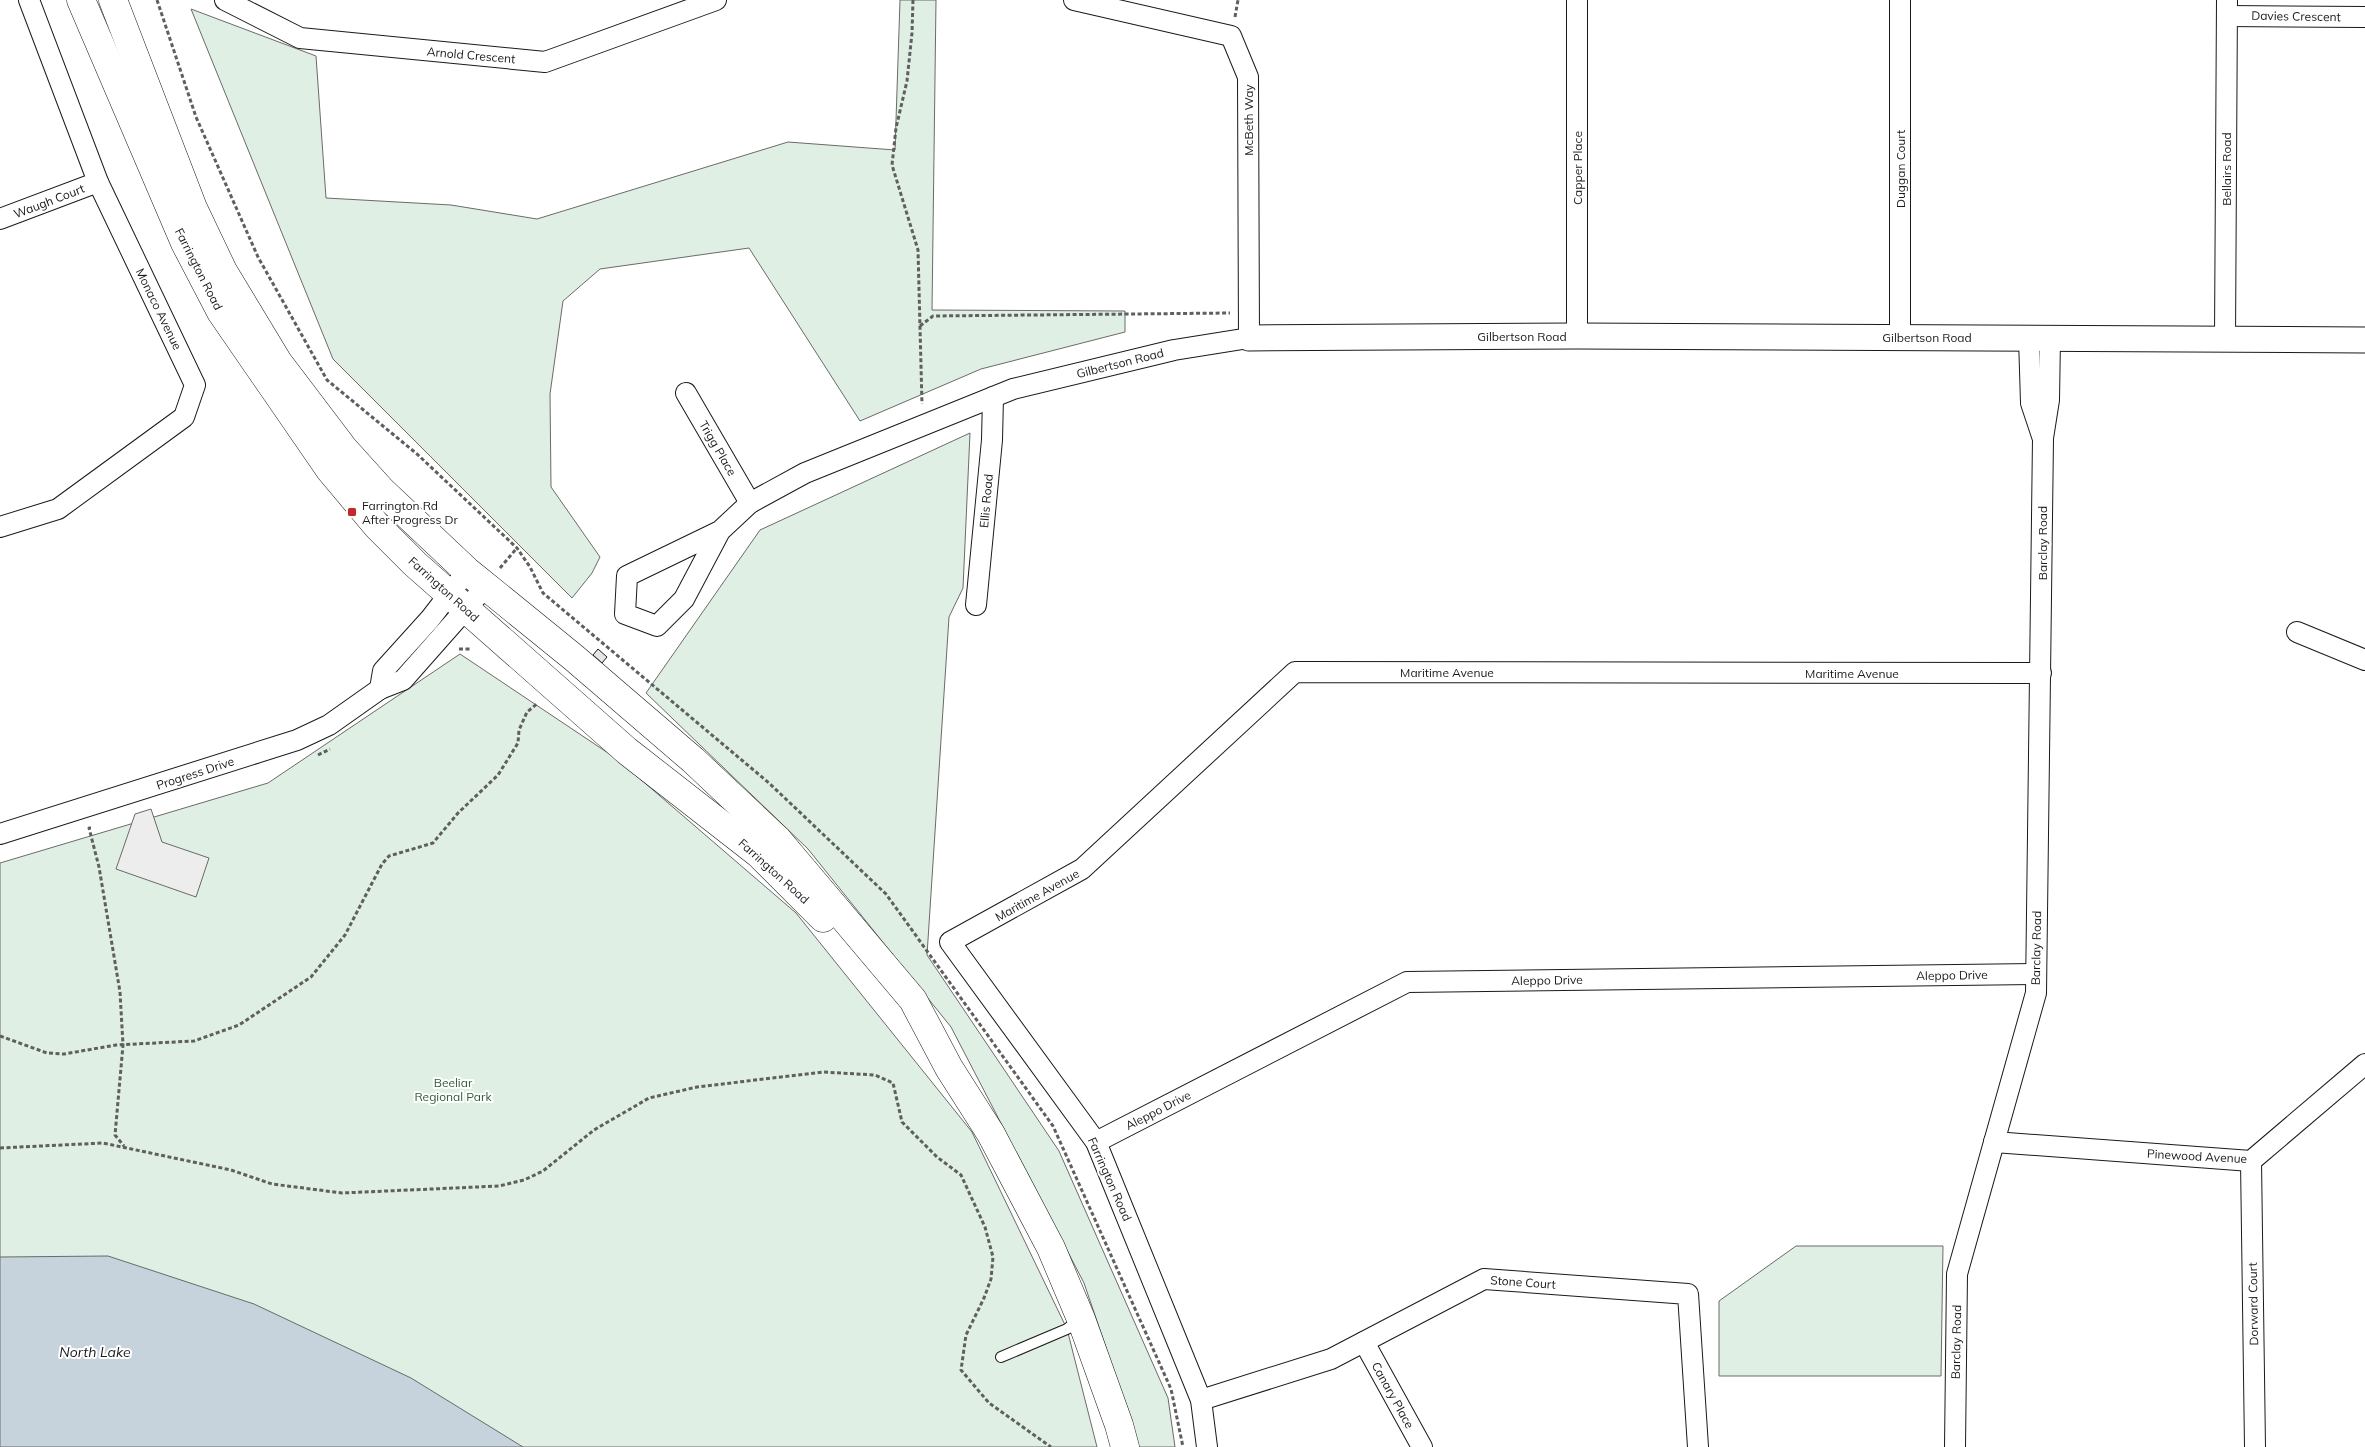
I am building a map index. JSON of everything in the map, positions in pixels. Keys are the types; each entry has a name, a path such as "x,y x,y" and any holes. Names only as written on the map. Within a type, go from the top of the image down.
{"main road":[{"name":"Farrington Road","path":"81,0 185,243 221,312 330,470 377,526 415,564 458,602 541,695 627,752 759,854 819,912 950,1068"},
{"name":"Farrington Road","path":"113,0 194,208 223,271 278,362 344,449 381,490 476,579 573,657 693,760 778,840 913,1000 950,1068 991,1134 1042,1231 1081,1319 1120,1425 1125,1447"}],"street":[{"name":"Monaco Avenue","path":"0,527 58,509 90,486 184,417 196,384 98,182 29,0"},
{"name":"Arnold Crescent","path":"226,0 300,38 545,62 716,0"},
{"name":"McBeth Way","path":"1074,0 1231,36 1248,77 1249,338"},
{"name":"Capper Place","path":"1577,0 1577,336"},
{"name":"Duggan Court","path":"1900,0 1900,337"},
{"name":"Davies Crescent","path":"2227,8 2365,17"},
{"name":"Bellairs Road","path":"2225,338 2227,8"},
{"name":"Waugh Court","path":"0,219 98,182"},
{"name":"Gilbertson Road","path":"720,531 684,599 657,626 625,614 628,576 720,531 750,503 806,473 1013,389 1174,350 1249,338 1577,336 2365,340"},
{"name":"Barclay Road","path":"1954,1447 1957,1274 2036,993 2043,438 2049,400 2039,338"},
{"name":"Trigg Place","path":"686,393 750,503"},
{"name":"Ellis Road","path":"976,605 992,440 992,397"},
{"name":"Progress Drive","path":"0,834 297,740 328,725 380,689 403,680 476,579"},
{"path":"2297,632 2365,660"},
{"name":"Maritime Avenue","path":"950,942 1082,869 1295,672 2041,673"},
{"name":"Farrington Road","path":"950,942 1096,1142 1200,1400 1207,1447"},
{"name":"Aleppo Drive","path":"1096,1142 1407,982 2036,974"},
{"name":"Pinewood Avenue","path":"1994,1142 2251,1161 2365,1064"},
{"name":"Dorward Court","path":"2251,1161 2255,1447"},
{"name":"Stone Court","path":"1200,1400 1331,1359 1484,1279 1688,1294 1698,1447"},
{"name":"Canary Place","path":"1364,1342 1422,1447"}],"lane":[{"path":"1001,1357 1067,1329 1081,1319"}],"path":[{"path":"913,0 907,81 896,128 892,165 918,250 922,407 928,423"},
{"path":"919,327 933,316 1233,313 1249,338"},
{"path":"455,649 468,648 478,650"},
{"path":"0,1036 47,1053 64,1054 123,1045 194,1041 239,1025 311,978 345,936 389,856 433,843 458,813 498,775 518,743 519,730 526,712 541,695"},
{"path":"315,756 324,753 338,744"},
{"path":"98,826 89,828 99,866 120,992 123,1045 114,1135 124,1146"},
{"path":"0,1148 103,1143 231,1170 272,1184 342,1193 499,1186 524,1180 543,1171 594,1130 649,1098 697,1087 824,1072 875,1075 893,1083 902,1122 937,1157 962,1175 985,1227 993,1257 991,1278 984,1298 966,1335 961,1370 989,1403 1051,1447"}],"green space":[{"path":"900,0 936,0 932,310 1125,311 1125,332 981,369 860,421 749,248 600,269 563,301 550,394 551,487 600,557 592,573 572,598 333,359 191,9 316,56 326,198 451,205 537,219 788,142 895,150"},
{"path":"970,433 963,588 949,617 927,955 1059,1151 1168,1398 1175,1447 1137,1447 1129,1415 1084,1283 951,1027 808,849 646,693 760,530"},
{"name":"Beeliar Regional Park","path":"460,654 617,759 796,913 972,1132 1067,1329 1097,1447 0,1447 0,863 268,783"},
{"path":"1796,1246 1943,1246 1941,1376 1719,1376 1719,1301"}],"shaded area":[{"path":"151,809 162,842 209,858 196,897 116,869 135,814"}],"water":[{"name":"North Lake","path":"108,1256 254,1304 411,1378 523,1447 0,1447 0,1257"}],"building":[{"path":"598,649 607,657 602,663 593,655"}],"place":[{"name":"Farrington Rd After Progress Dr","path":"352,512"}]}
